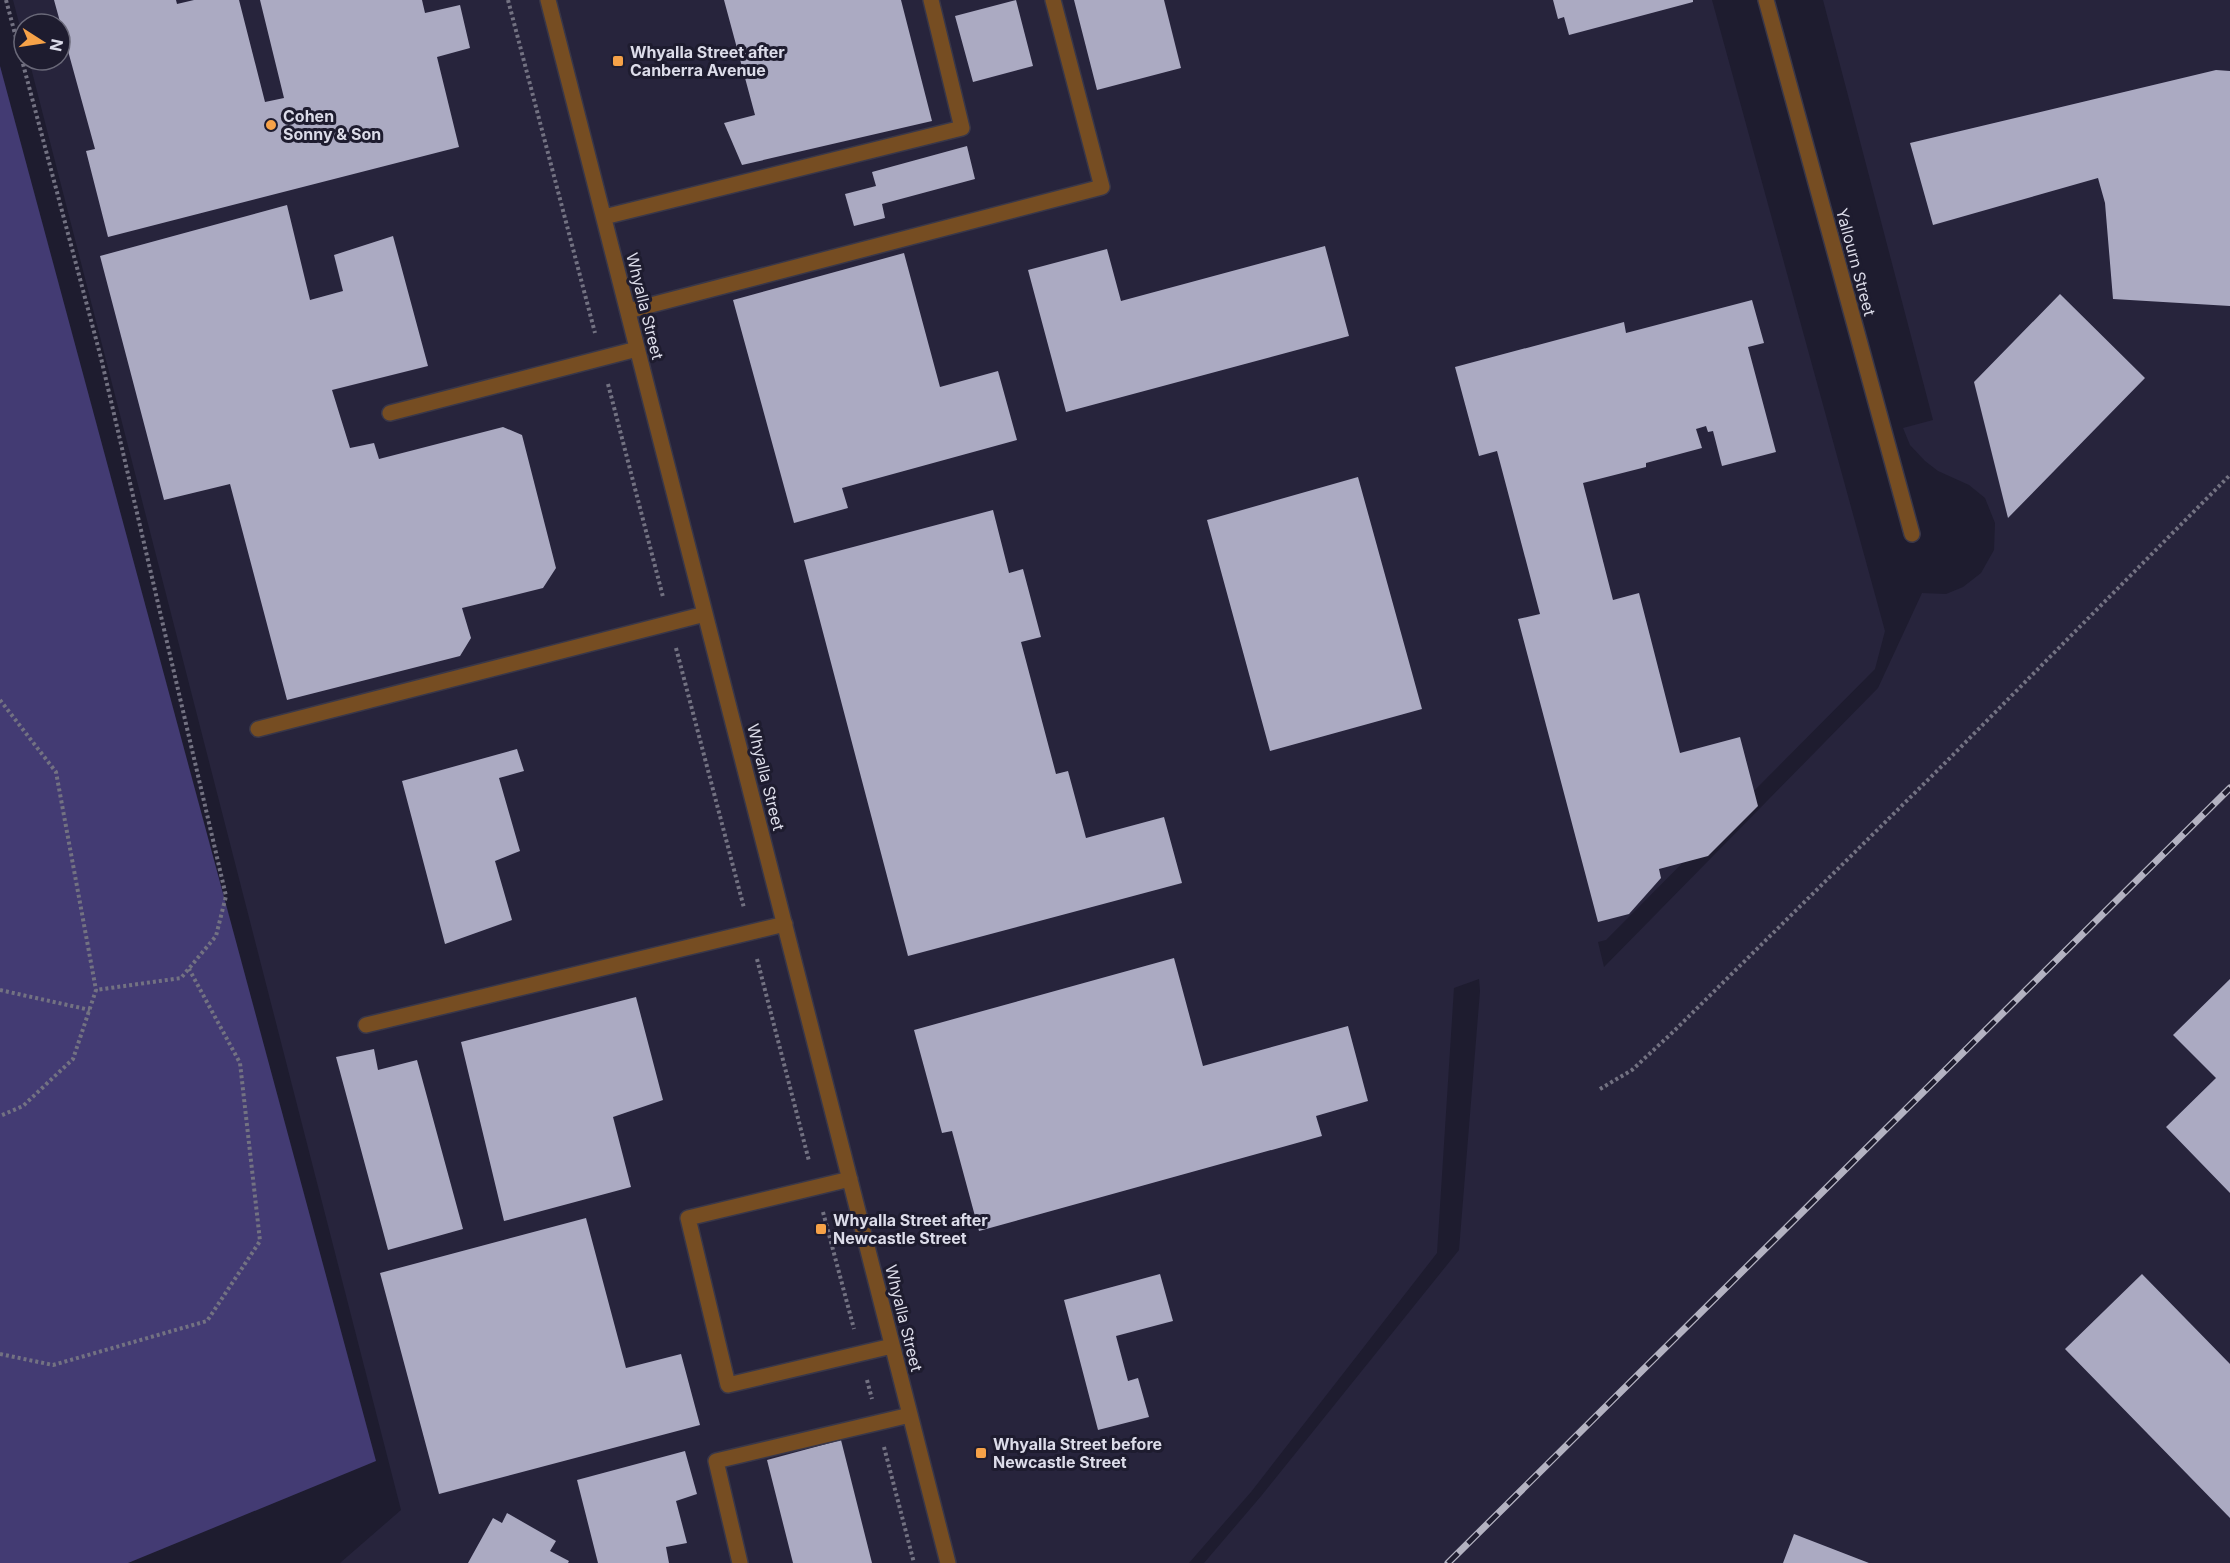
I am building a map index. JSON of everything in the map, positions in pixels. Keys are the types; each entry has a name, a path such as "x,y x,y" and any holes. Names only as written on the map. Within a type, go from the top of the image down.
{"street":[{"name":"Whyalla Street","path":"548,0 948,1563"},
{"path":"604,217 962,128 931,0"},
{"path":"628,311 1102,187 1053,0"},
{"name":"Yallourn Street","path":"1766,0 1912,534"},
{"path":"390,413 637,349"},
{"path":"258,729 705,614"},
{"path":"366,1025 785,924"},
{"path":"850,1179 688,1218 728,1385 892,1346"},
{"path":"740,1563 716,1461 910,1415"}],"path":[{"path":"6,0 101,358 226,896 216,936 181,978 96,990"},
{"path":"508,0 914,1563"},
{"path":"1600,1089 1632,1070 1666,1038 1945,763 2230,475"},
{"path":"0,700 56,772 96,990 73,1059 22,1106 0,1116"},
{"path":"0,1354 53,1365 207,1321 260,1241 240,1064 188,969"},
{"path":"0,990 90,1010"}],"shaded area":[{"path":"13,0 1712,0 1885,631 1875,669 1606,940 1598,942 1604,967 1878,688 1922,593 1946,594 1963,587 1981,573 1994,550 1995,523 1985,498 1969,485 1938,471 1925,461 1910,445 1903,428 1933,420 1823,0 2230,0 2230,1563 1204,1563 1262,1495 1459,1250 1480,991 1479,979 1454,988 1437,1253 1251,1492 1189,1563 340,1563 401,1510 32,72 72,72 72,12 16,12"},
{"path":"0,66 376,1461 128,1563 0,1563"}],"building":[{"name":"Cohen Sonny & Son","path":"54,0 176,0 177,4 194,0 239,0 265,102 284,98 260,0 422,0 425,13 460,5 470,48 437,57 459,147 108,237 86,151 95,149 72,65 72,12 57,12"},
{"path":"724,0 901,0 932,121 742,165 724,123 755,115"},
{"path":"1016,0 1033,66 973,82 955,16"},
{"path":"1074,0 1164,0 1181,68 1097,90"},
{"path":"1553,0 1693,0 1693,2 1569,35 1564,17 1558,19"},
{"path":"2216,70 2230,71 2230,306 2113,299 2105,203 2098,178 1933,225 1910,143"},
{"path":"967,146 975,179 882,204 885,218 854,226 845,194 876,186 872,172"},
{"path":"287,205 310,300 343,291 334,255 393,236 428,366 332,390 350,448 374,443 379,459 503,427 522,435 556,568 543,588 462,608 471,638 460,656 287,700 230,484 164,500 100,256"},
{"path":"1325,246 1349,336 1066,412 1028,270 1107,249 1121,301"},
{"path":"904,253 940,387 998,371 1017,440 842,488 848,508 794,523 733,300"},
{"path":"2060,294 2145,378 2008,518 1974,382"},
{"path":"1752,300 1764,343 1748,347 1776,452 1722,466 1713,431 1708,432 1706,426 1696,429 1702,448 1646,463 1646,467 1583,483 1613,600 1639,593 1680,753 1740,737 1758,806 1708,856 1659,869 1661,878 1629,914 1598,922 1518,619 1540,614 1497,451 1479,456 1455,367 1624,322 1626,333"},
{"path":"1358,477 1422,709 1270,751 1207,520"},
{"path":"993,510 1009,573 1023,569 1041,637 1021,642 1056,774 1068,771 1086,838 1164,817 1182,883 908,956 804,560"},
{"path":"517,749 524,771 499,778 520,851 495,861 512,920 445,944 402,781"},
{"path":"1174,958 1203,1066 1348,1026 1368,1101 1316,1116 1322,1136 979,1231 952,1131 942,1133 914,1030"},
{"path":"2230,979 2230,1193 2166,1127 2216,1078 2173,1035"},
{"path":"636,997 663,1100 613,1117 631,1187 504,1221 461,1042"},
{"path":"374,1049 378,1070 417,1060 463,1229 388,1250 336,1057"},
{"path":"586,1218 626,1368 681,1354 700,1425 439,1494 380,1273"},
{"path":"1160,1274 1173,1321 1116,1336 1128,1381 1138,1378 1149,1417 1098,1430 1064,1300"},
{"path":"2142,1274 2230,1364 2230,1518 2065,1349"},
{"path":"841,1440 872,1563 793,1563 767,1460"},
{"path":"685,1451 697,1494 676,1501 687,1543 666,1547 669,1563 598,1563 577,1480"},
{"path":"507,1513 556,1541 550,1551 569,1561 568,1563 468,1563 493,1518 502,1523"},
{"path":"1794,1534 1869,1563 1783,1563"}],"railway":[{"path":"1448,1563 2230,788"}],"place":[{"name":"Whyalla Street after Canberra Avenue","path":"618,61"},
{"name":"Cohen Sonny & Son","path":"271,125"},
{"name":"Whyalla Street after Newcastle Street","path":"821,1229"},
{"name":"Whyalla Street before Newcastle Street","path":"981,1453"}]}
